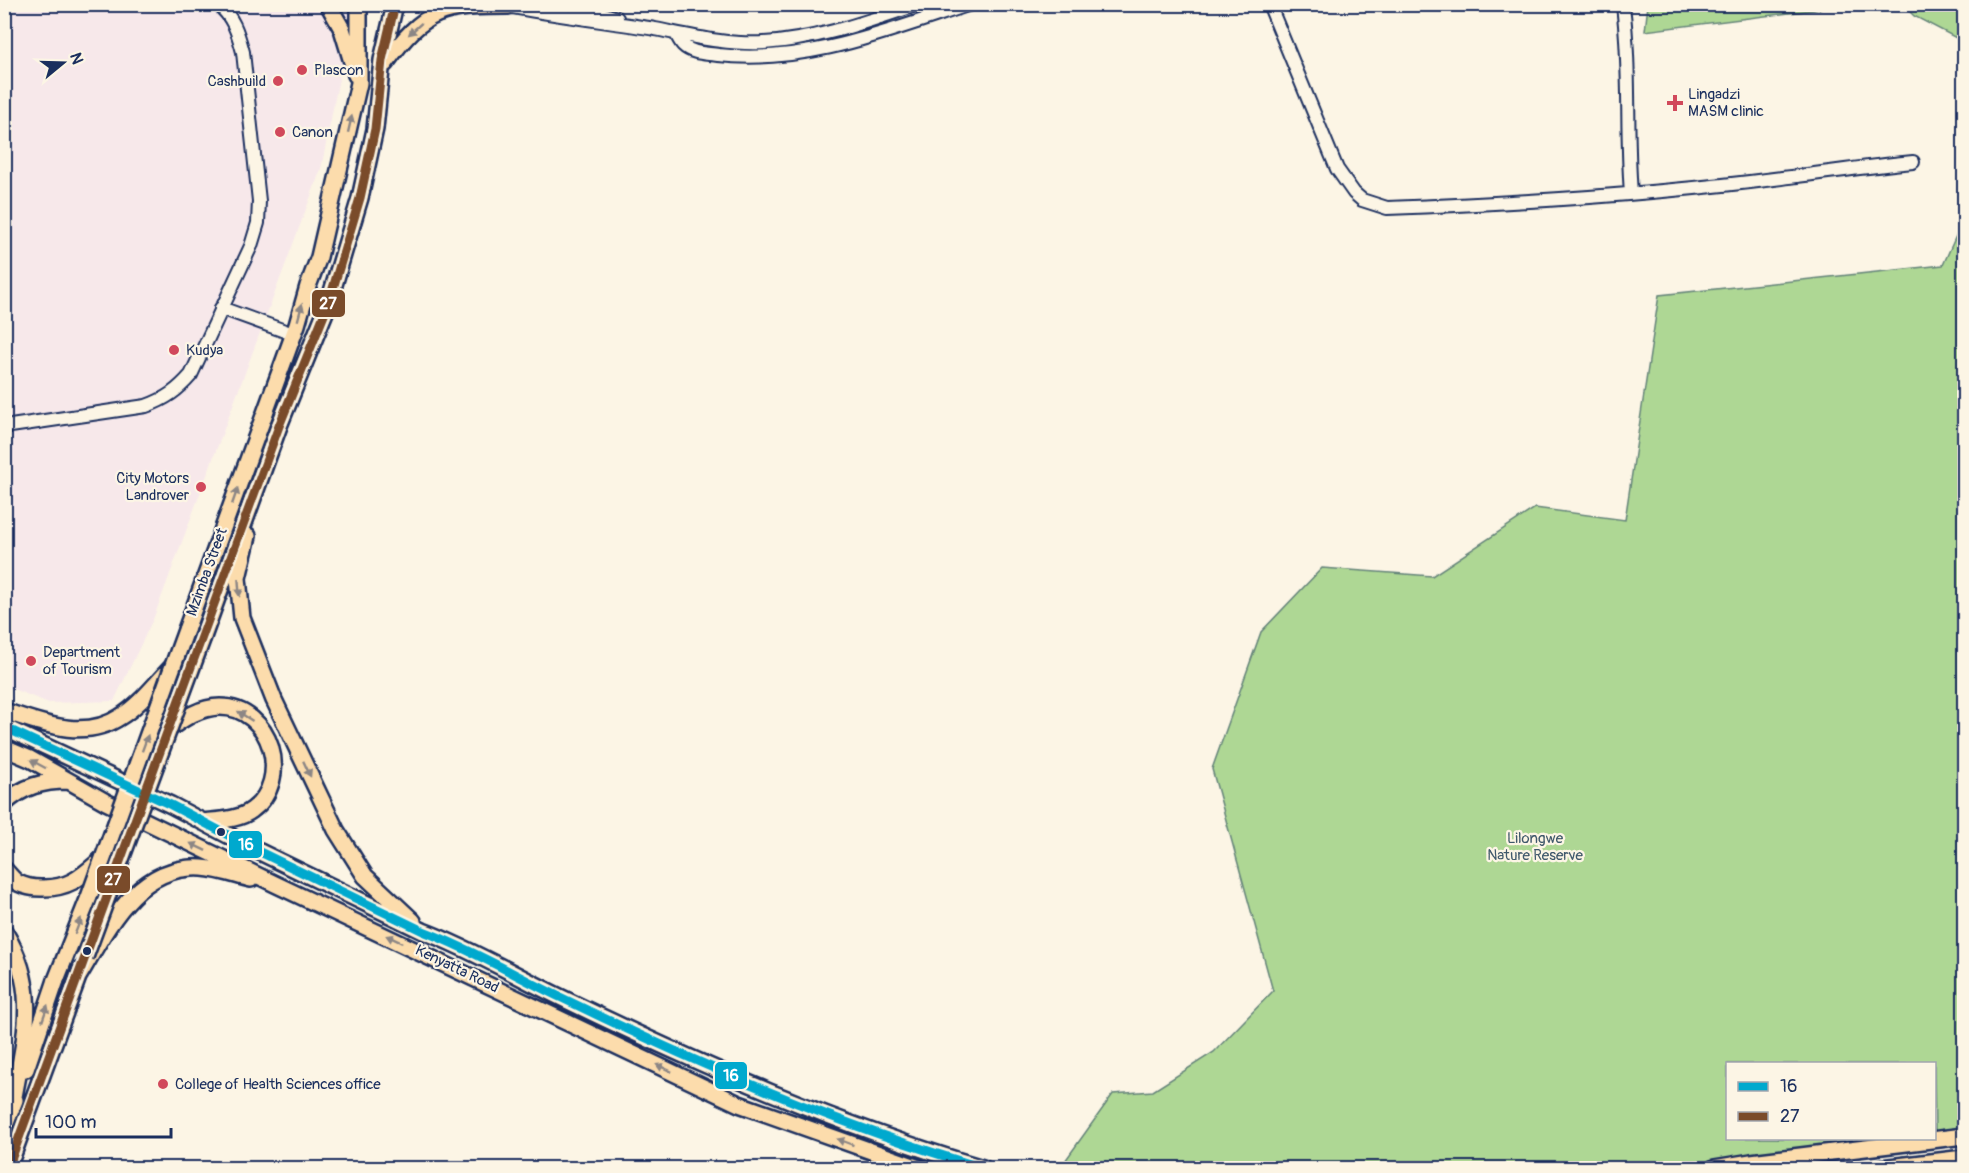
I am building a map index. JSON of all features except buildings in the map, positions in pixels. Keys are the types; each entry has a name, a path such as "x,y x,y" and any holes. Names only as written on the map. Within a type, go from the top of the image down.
{"main road":[{"path":"328,4 342,29 359,83"},
{"name":"Mzimba Street","path":"4,1128 56,980 173,666 319,257 359,83 359,4"},
{"name":"Mzimba Street","path":"8,1168 263,469 328,305 360,198 375,129 381,69 393,14 392,4"},
{"path":"381,69 399,44 418,24 438,13 465,6 504,5"},
{"path":"263,469 238,578 242,618 274,699 336,830 365,876 423,931"},
{"path":"4,711 56,727 78,730 99,726 119,718 173,666"},
{"path":"169,729 201,710 220,707 236,710 252,719 273,749 272,782 263,799 251,811 233,818 203,822"},
{"name":"Kenyatta Road","path":"4,727 171,805 260,852 423,931 446,939 562,998 762,1089 879,1135 982,1168"},
{"name":"Kenyatta Road","path":"4,748 71,781 106,802 275,884 740,1104 920,1168"},
{"path":"4,804 31,786 49,781 71,781"},
{"path":"4,869 17,882 35,888 52,889 66,886 81,877 103,858"},
{"path":"78,977 119,909 138,889 161,876 181,868 203,868 275,884"},
{"path":"4,931 21,965 26,984 28,1009 12,1108"},
{"path":"1936,1140 1965,1136"},
{"path":"1714,1168 1932,1140"},
{"path":"1881,1168 1965,1158"}],"street":[{"path":"4,426 146,406 161,401 179,389 191,375 251,246 258,223 259,201 243,52 238,31 226,11 217,4"},
{"path":"571,4 676,34 762,43 829,33 919,4"},
{"path":"676,34 684,45 694,52 744,57 793,55 831,48 971,4"},
{"path":"1269,4 1337,169 1354,193 1362,200 1387,208 1581,198 1913,162"},
{"path":"504,5 566,17 656,29"},
{"path":"1623,6 1627,44 1628,160 1631,193"},
{"path":"221,308 293,334"}],"shaded area":[{"path":"4,5 349,5 350,23 321,169 154,617 114,701 49,703 5,686"}],"green space":[{"path":"1648,4 1838,5 1645,31"},
{"path":"1903,5 1964,5 1964,42 1914,16"},
{"name":"Lilongwe Nature Reserve","path":"1964,218 1964,1132 1936,1137 1936,1062 1726,1062 1726,1140 1920,1140 1753,1168 1060,1168 1113,1094 1153,1091 1214,1052 1273,991 1212,769 1261,632 1322,568 1432,576 1535,508 1625,520 1659,295 1943,265"}],"waterway":[{"path":"1960,4 1964,14"}],"transit line":[{"name":"27","path":"8,1168 279,426 328,305 360,198 375,129 382,60 393,13 392,4"},
{"name":"16","path":"4,727 171,805 260,852 423,931 476,954 562,998 716,1069 821,1113 983,1168"}],"place":[{"name":"Plascon","path":"302,70"},
{"name":"Cashbuild","path":"278,81"},
{"name":"Lingadzi MASM clinic","path":"1675,103"},
{"name":"Canon","path":"280,132"},
{"name":"Kudya","path":"174,350"},
{"name":"City Motors Landrover","path":"201,487"},
{"name":"Department of Tourism","path":"31,661"},
{"name":"College of Health Sciences office","path":"163,1084"}]}
